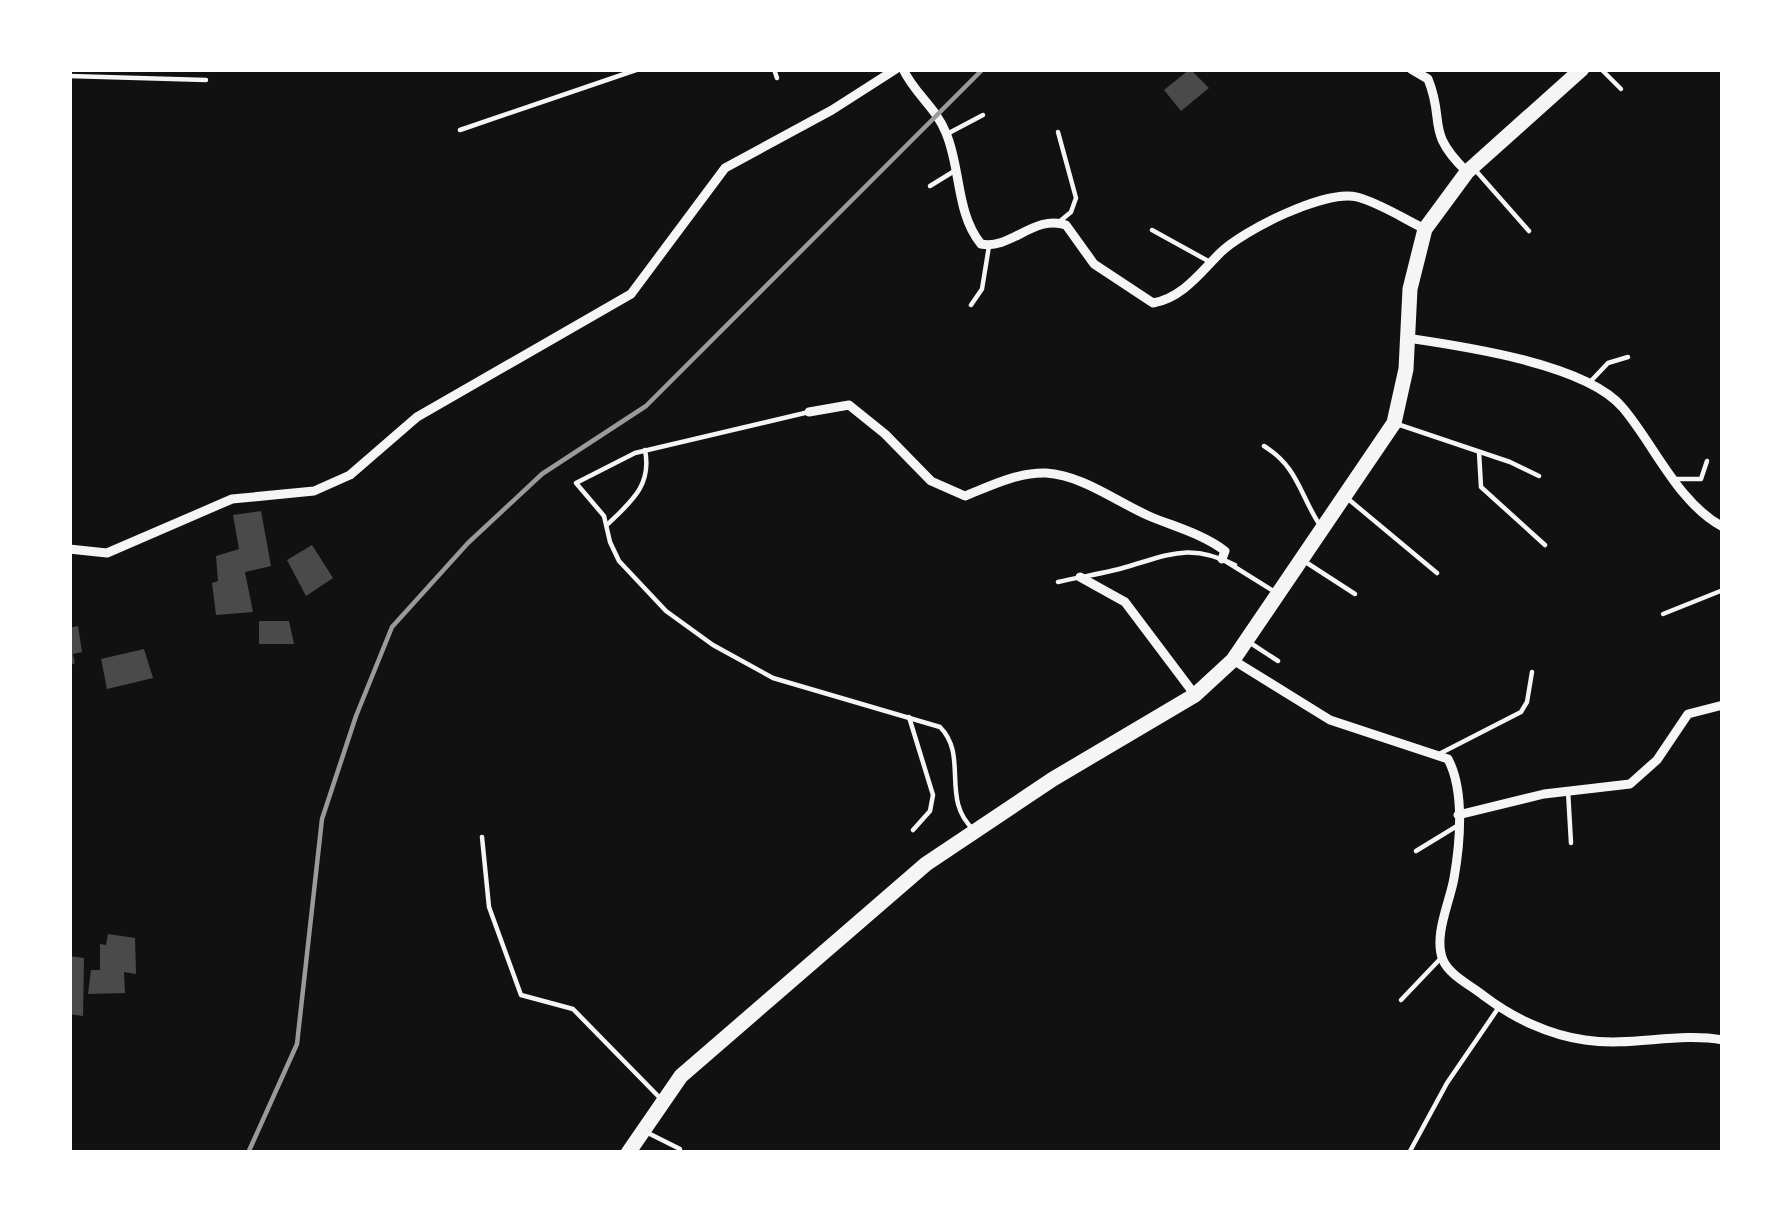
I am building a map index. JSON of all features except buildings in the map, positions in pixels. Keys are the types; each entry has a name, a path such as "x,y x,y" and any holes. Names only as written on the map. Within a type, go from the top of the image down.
{"main road":[{"path":"628,1153 681,1076 926,864 1195,695 1233,660 1394,423 1404,386 1411,289 1426,230 1470,170 1578,70"}],"street":[{"path":"69,549 107,553 232,499 314,490 350,476 417,417 631,294 725,168 900,69 947,134 970,228 981,244 989,246 1035,226 1059,222 1094,264 1153,303 1176,295 1246,231 1344,196 1358,197 1426,230"},
{"path":"1411,69 1428,79 1440,138 1448,154 1470,170"},
{"path":"1407,338 1471,347 1590,382 1622,406 1698,509 1723,527"},
{"path":"809,412 849,405 931,482 965,496 1005,480 1045,473 1071,478 1212,541 1225,551 1222,559"},
{"path":"1080,577 1125,602 1195,695"},
{"path":"1233,660 1330,720 1448,760 1454,771 1457,820 1455,874 1442,929 1442,957 1450,970 1499,1007 1535,1026 1581,1040 1680,1035 1723,1040"},
{"path":"1457,820 1568,791 1630,784 1657,760 1688,714 1723,705"}],"lane":[{"path":"460,130 639,69"},
{"path":"774,69 777,78"},
{"path":"1601,69 1621,88"},
{"path":"69,76 206,80"},
{"path":"947,134 983,115"},
{"path":"1058,132 1076,199 1071,212 1059,222"},
{"path":"930,186 956,170"},
{"path":"1470,170 1529,231"},
{"path":"1152,230 1211,262"},
{"path":"971,305 982,289 989,246"},
{"path":"1590,382 1608,363 1628,357"},
{"path":"809,412 645,450 576,483 608,524 614,553 640,585 713,645 773,678 940,727 948,735 954,756 954,796 960,815 974,830"},
{"path":"1394,423 1539,476"},
{"path":"1264,446 1291,466 1302,497 1324,532"},
{"path":"608,524 644,483 649,470 645,450"},
{"path":"1479,452 1481,487 1545,544"},
{"path":"1675,479 1702,479 1707,461"},
{"path":"1347,498 1437,573"},
{"path":"1058,581 1181,552 1222,559 1280,595"},
{"path":"1304,561 1355,594"},
{"path":"1663,614 1723,590"},
{"path":"1247,640 1278,661"},
{"path":"1438,754 1521,712 1532,672"},
{"path":"909,718 933,795 930,811 913,830"},
{"path":"1568,791 1571,843"},
{"path":"1416,850 1457,820"},
{"path":"482,837 489,908 521,995 573,1010 664,1101"},
{"path":"1401,1000 1442,957"},
{"path":"1409,1153 1447,1083 1499,1007"},
{"path":"644,1130 680,1148"}],"railway":[{"path":"248,1153 297,1044 322,819 392,627 468,543 542,474 646,406 983,69"}]}
